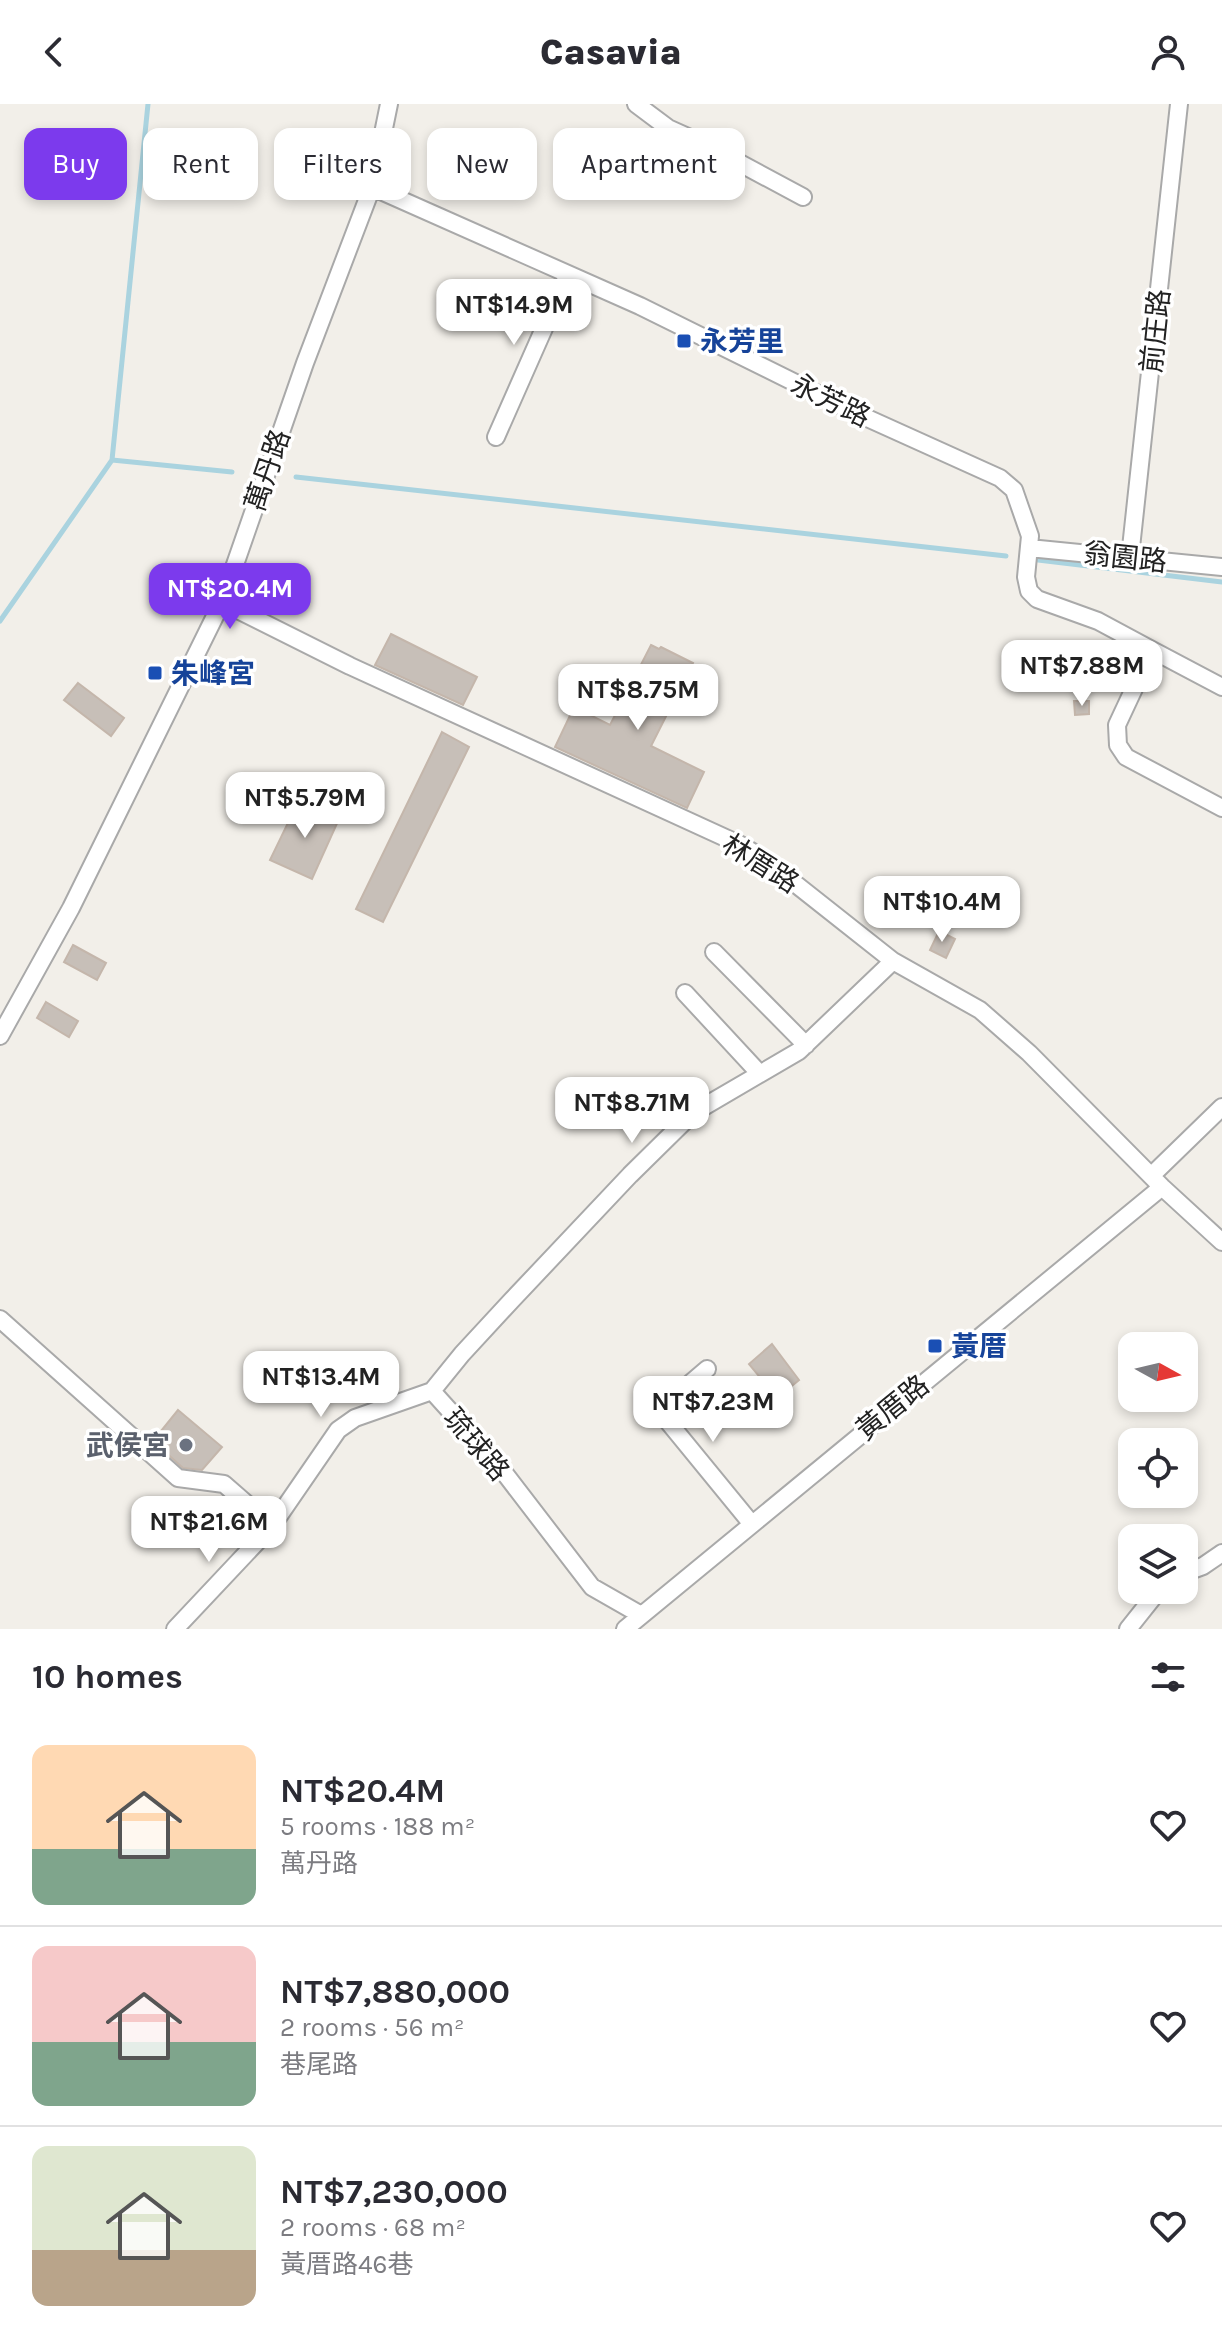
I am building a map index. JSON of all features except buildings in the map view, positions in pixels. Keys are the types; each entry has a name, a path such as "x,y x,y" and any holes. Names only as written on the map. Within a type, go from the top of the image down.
{"street":[{"name":"萬丹路","path":"384,128 389,104"},
{"path":"636,104 668,128 803,197"},
{"name":"前庄路","path":"1130,557 1179,104"},
{"name":"萬丹路","path":"0,1036 71,908 222,602 289,406 367,200"},
{"name":"永芳路","path":"401,200 703,336 856,413 1000,478 1014,490 1022,505 1030,536 1026,577 1029,591 1037,599 1098,621 1152,650"},
{"path":"496,437 568,274"},
{"name":"翁園路","path":"1029,548 1222,567"},
{"name":"林厝路","path":"222,602 350,666 741,845 782,871 893,961 980,1010 1029,1053 1156,1182 1222,1242"},
{"path":"1222,687 1152,650 1117,725 1118,745 1126,757 1222,808"},
{"path":"714,952 806,1045"},
{"path":"432,1391 511,1301 693,1113 806,1045 893,961"},
{"path":"685,993 760,1074"},
{"name":"黃厝路","path":"625,1629 1156,1182 1222,1107"},
{"path":"0,1319 178,1478 224,1484 272,1526"},
{"path":"707,1369 666,1404 665,1418 751,1523"},
{"name":"琉球路","path":"175,1629 272,1526 338,1430 355,1418 432,1391 496,1462 592,1587 641,1615"},
{"path":"1198,1568 1222,1553"},
{"path":"1128,1629 1148,1604"}],"waterway":[{"path":"0,621 112,460 148,104"},
{"path":"112,460 232,472"},
{"path":"296,477 1006,556"},
{"path":"1038,560 1222,582"}],"place":[{"name":"永芳里","path":"684,341"},
{"name":"朱峰宮","path":"155,673"},
{"name":"黃厝","path":"935,1346"},
{"name":"武侯宮","path":"186,1445"}]}
